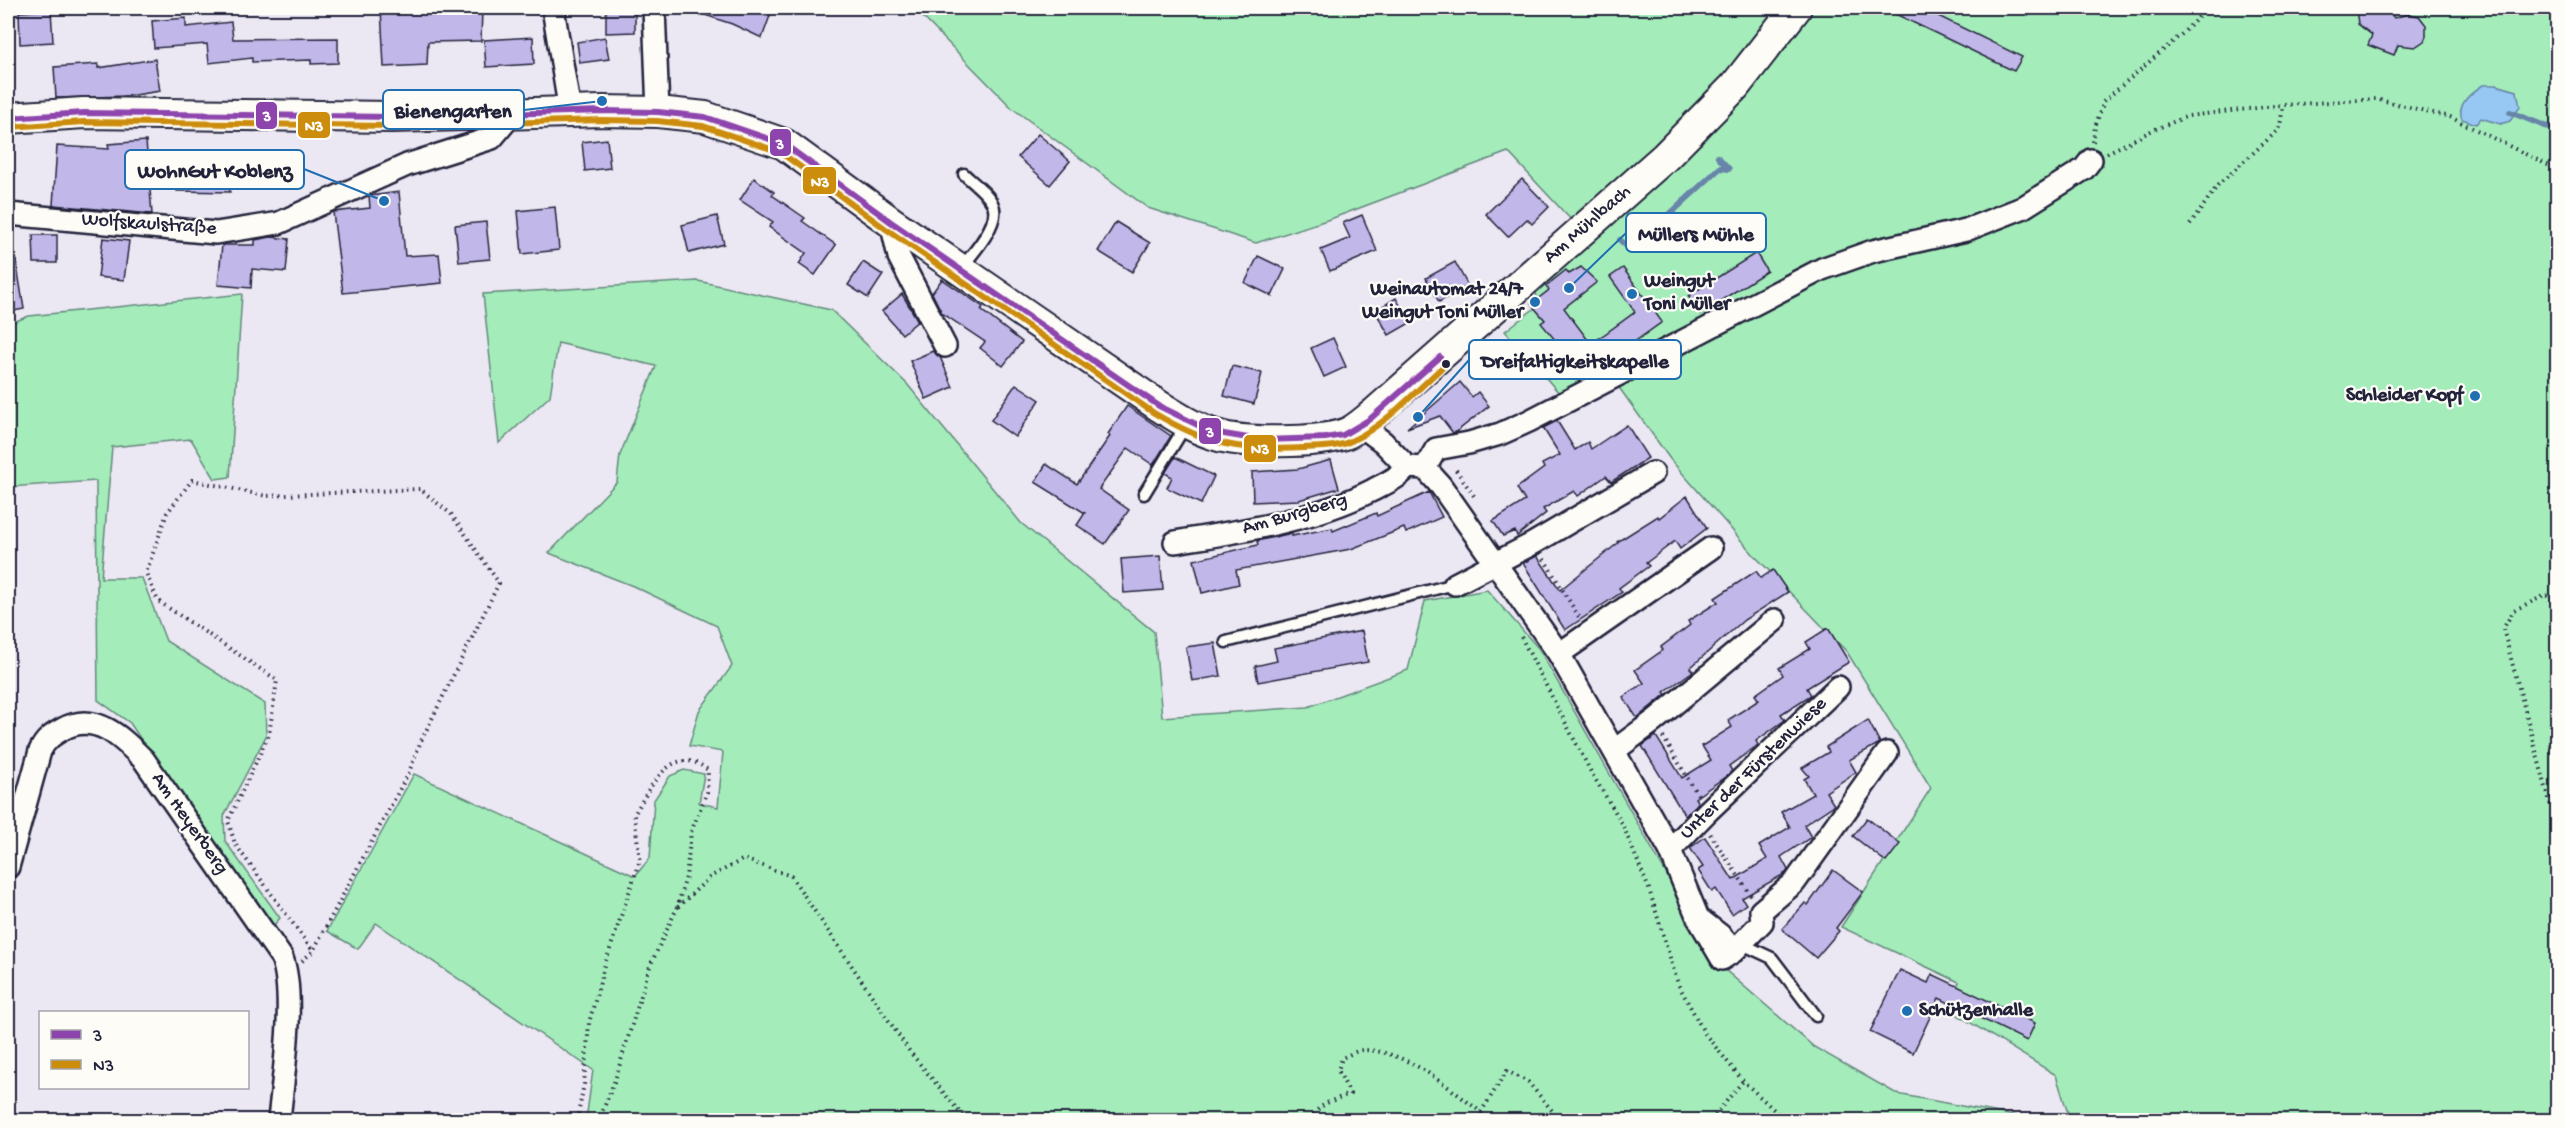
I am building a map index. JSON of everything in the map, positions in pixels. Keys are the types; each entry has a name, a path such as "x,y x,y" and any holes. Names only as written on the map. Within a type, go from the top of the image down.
{"street":[{"path":"554,8 570,112"},
{"path":"654,8 658,112"},
{"name":"Am Mühlbach","path":"8,118 84,113 392,117 570,112 658,112 705,117 784,144 960,270 1187,423 1219,436 1247,441 1330,437 1347,434 1360,426 1665,156 1735,86 1796,8"},
{"name":"Wolfskaulstraße","path":"8,214 216,233 279,223 407,165 492,138 513,113"},
{"name":"Am Burgberg","path":"1175,542 1248,530 1322,511 1416,468 1436,449 1469,443 1519,425 1822,269 1873,251 1966,230 2022,208 2084,169 2091,160"},
{"path":"891,222 899,257 945,346"},
{"name":"Unter der Fürstenwiese","path":"1360,426 1441,486 1559,654 1670,850 1698,918 1722,959 1738,947"},
{"path":"1455,584 1534,543 1653,473"},
{"path":"1559,654 1711,548"},
{"path":"1615,750 1654,721 1775,620"},
{"name":"Unter der Fürstenwiese","path":"1670,850 1838,687"},
{"name":"Am Heyerberg","path":"8,867 40,751 45,741 69,726 88,723 102,725 125,741 144,760 282,958 288,973 287,1029 279,1120"},
{"path":"1738,947 1762,922 1761,911 1795,882 1887,753"}],"lane":[{"path":"960,270 982,242 994,210 993,203 964,174"},
{"path":"1144,494 1187,423"},
{"path":"1226,642 1455,584"},
{"path":"1738,947 1772,958 1816,1016"}],"path":[{"path":"2091,160 2095,127 2104,101 2184,33 2207,8"},
{"path":"2091,160 2180,118 2283,105 2376,99 2450,117 2558,170"},
{"path":"2190,225 2218,185 2275,133 2280,126 2283,105"},
{"path":"288,973 313,951 410,772 421,741 499,583 451,514 420,489 266,496 192,480 167,513 146,573 158,601 277,680 269,735 228,821 235,844 313,951"},
{"path":"1534,543 1589,633"},
{"path":"2558,603 2546,595 2514,610 2503,629 2558,832"},
{"path":"1519,633 1592,774 1622,823 1649,889 1678,984 1705,1034 1743,1082 1785,1120"},
{"path":"1654,721 1704,815 1761,911"},
{"path":"577,1120 584,1084 589,1023 604,967 640,860 634,815 667,766 680,762 698,762 708,770 707,792 691,832 686,878 677,908 650,966 615,1080 599,1120"},
{"path":"677,908 710,877 744,859 791,876 910,1052 966,1120"},
{"path":"1311,1120 1313,1114 1332,1100 1350,1094 1338,1070 1342,1058 1362,1050 1395,1055 1427,1072 1481,1112 1507,1071 1528,1082 1560,1120"},
{"path":"1712,1120 1743,1082"}],"green space":[{"path":"914,8 1785,8 1744,63 1574,223 1508,152 1333,218 1256,243 1148,208 1012,108"},
{"path":"1812,8 2557,8 2557,1120 2070,1120 2056,1075 1948,1009 1959,982 1841,927 1931,788 1847,652 1753,554 1670,459 1608,372 1560,394 1505,331 1539,305 1534,285 1745,90","holes":["2496,85 2517,91 2501,124 2481,118"]},
{"path":"698,281 831,310 907,384 1021,523 1154,632 1162,717 1308,707 1408,670 1425,601 1487,590 1539,649 1716,962 1814,1047 1897,1094 2037,1120 586,1120 593,1070 376,923 358,949 327,931 414,774 635,876 650,858 654,800 670,776 684,770 704,774 699,803 718,807 723,752 689,746 699,711 732,666 717,626 633,586 549,553 617,482 620,455 656,366 558,343 550,396 499,443 483,294"},
{"path":"242,294 230,477 215,479 191,439 112,447 101,578 142,578 166,641 265,704 266,736 224,816 225,841 280,918 269,931 130,723 98,700 96,481 8,487 8,324 29,316"}],"water":[{"path":"2483,85 2496,85 2517,91 2520,107 2510,121 2501,124 2481,118 2476,124 2462,119 2463,104"}],"building":[{"path":"381,8 482,9 481,41 428,42 427,65 384,67"},
{"path":"606,8 635,8 635,32 606,33"},
{"path":"690,8 757,8 771,13 762,38 732,24 690,10"},
{"path":"1883,8 1922,8 2022,57 2014,71"},
{"path":"2356,8 2387,8 2394,18 2408,14 2419,16 2426,25 2424,41 2415,47 2398,45 2394,55 2368,45 2372,35 2358,24"},
{"path":"51,10 53,42 20,44 19,12"},
{"path":"186,18 186,27 231,22 233,39 338,38 338,63 311,64 311,60 252,62 252,58 209,63 207,44 154,48 152,21"},
{"path":"533,37 534,64 486,67 484,40"},
{"path":"605,37 609,59 580,63 577,42"},
{"path":"155,59 160,91 128,96 56,98 54,67 98,64 98,68"},
{"path":"1038,134 1070,161 1050,185 1018,157"},
{"path":"607,139 610,168 585,171 582,142"},
{"path":"146,141 152,214 53,205 57,146 109,149 108,144"},
{"path":"177,164 230,164 230,192 177,191"},
{"path":"754,178 774,192 772,195 805,218 802,221 836,245 815,275 799,264 806,253 769,227 773,222 740,200"},
{"path":"1522,179 1549,207 1532,224 1527,219 1508,237 1486,214"},
{"path":"399,192 405,256 439,254 442,283 343,293 333,212 370,208 369,196"},
{"path":"555,207 559,250 522,254 518,211"},
{"path":"1362,215 1377,251 1330,271 1321,250 1350,238 1343,223"},
{"path":"717,216 724,244 689,253 682,225"},
{"path":"486,222 490,259 459,262 455,225"},
{"path":"1116,222 1150,243 1132,272 1098,251"},
{"path":"33,235 57,235 57,263 34,263"},
{"path":"271,237 289,239 286,272 252,269 251,288 218,285 222,245 255,245 255,240"},
{"path":"103,238 129,241 124,280 98,277"},
{"path":"1756,253 1767,271 1700,314 1688,296"},
{"path":"1258,256 1285,269 1272,296 1245,283"},
{"path":"8,260 16,260 24,309 8,312"},
{"path":"863,262 883,275 868,298 848,285"},
{"path":"1455,262 1468,286 1439,302 1426,278"},
{"path":"1581,267 1597,282 1564,308 1591,344 1635,312 1610,277 1623,268 1662,322 1612,358 1614,360 1586,377 1541,323 1545,320 1531,304 1549,290 1546,286 1566,270 1569,274"},
{"path":"942,279 983,307 981,310 1022,342 1003,366 980,348 985,342 942,313 932,293"},
{"path":"902,294 918,321 902,334 882,311"},
{"path":"1396,298 1410,323 1389,335 1375,311"},
{"path":"1333,338 1346,367 1324,377 1311,348"},
{"path":"933,351 940,357 953,387 926,399 910,361"},
{"path":"1232,366 1262,373 1254,404 1224,396"},
{"path":"1460,382 1472,397 1478,392 1489,406 1453,433 1440,416 1407,428"},
{"path":"1016,384 1040,400 1015,437 991,420"},
{"path":"1127,406 1171,436 1153,465 1128,448 1099,489 1129,510 1105,544 1077,525 1085,513 1035,482 1046,464 1077,484 1110,436 1108,434"},
{"path":"1557,421 1575,450 1588,442 1591,449 1627,425 1648,458 1611,482 1606,476 1578,496 1574,491 1543,509 1546,513 1517,536 1515,531 1503,536 1493,521 1525,501 1517,488 1544,468 1542,464 1560,455 1543,428"},
{"path":"1175,457 1214,476 1201,504 1167,488 1172,477 1165,473"},
{"path":"1331,460 1339,488 1299,500 1253,502 1252,472 1298,469"},
{"path":"1429,492 1442,517 1406,533 1404,528 1351,549 1236,570 1239,584 1202,593 1194,560 1258,545 1257,541 1292,533 1292,536 1332,528 1333,531 1376,513 1377,516"},
{"path":"1687,496 1707,528 1680,549 1675,541 1646,563 1649,566 1619,588 1622,592 1565,630 1523,563 1537,556 1560,590 1617,542 1658,516 1659,518"},
{"path":"1160,556 1163,590 1124,593 1121,559"},
{"path":"1773,570 1788,592 1744,620 1690,668 1693,671 1664,692 1666,694 1637,718 1623,697 1644,683 1635,670 1663,650 1661,647 1690,625 1688,621 1718,602 1715,598 1756,571 1761,578"},
{"path":"1828,628 1849,662 1807,688 1811,695 1781,714 1785,720 1756,741 1758,745 1729,766 1732,771 1695,798 1698,803 1685,816 1642,746 1656,736 1682,778 1711,760 1702,746 1732,727 1728,720 1759,700 1755,695 1783,675 1779,668 1810,649 1806,642"},
{"path":"1362,631 1368,662 1258,682 1255,666 1277,661 1274,648"},
{"path":"1215,643 1221,676 1192,681 1186,647"},
{"path":"1868,720 1880,743 1849,760 1856,772 1826,792 1834,805 1804,825 1811,837 1781,857 1788,870 1786,873 1742,898 1746,904 1732,914 1716,889 1712,892 1698,870 1703,867 1690,848 1705,837 1733,880 1767,859 1759,846 1790,827 1781,812 1813,794 1804,779 1809,776 1802,768 1829,752 1826,747"},
{"path":"1867,818 1900,844 1886,862 1853,836"},
{"path":"1833,870 1863,892 1836,928 1839,931 1816,958 1782,929 1805,903 1808,905"},
{"name":"Schützenhalle","path":"1900,970 1928,983 1932,974 2035,1023 2027,1041 1939,998 1913,1053 1870,1032"}],"waterway":[{"path":"2510,112 2558,129"},
{"path":"1620,240 1631,250 1720,168 1729,169 1718,157"}],"transit line":[{"name":"3","path":"8,118 84,113 392,117 602,111 658,112 705,117 784,144 891,222 1159,406 1212,432 1260,440 1325,438 1343,435 1370,419 1440,357"},
{"name":"N3","path":"9,127 84,122 392,126 602,120 657,121 703,126 780,152 886,229 1154,413 1192,433 1243,447 1281,449 1329,447 1347,443 1391,415 1446,364"}],"place":[{"name":"Bienengarten","path":"602,101"},
{"name":"WohnGut Koblenz","path":"384,201"},
{"name":"Müllers Mühle","path":"1569,288"},
{"name":"Weingut Toni Müller","path":"1632,294"},
{"name":"Weinautomat 24/7 Weingut Toni Müller","path":"1535,302"},
{"name":"Schleider Kopf","path":"2475,396"},
{"name":"Dreifaltigkeitskapelle","path":"1418,417"},
{"name":"Schützenhalle","path":"1907,1011"}]}
